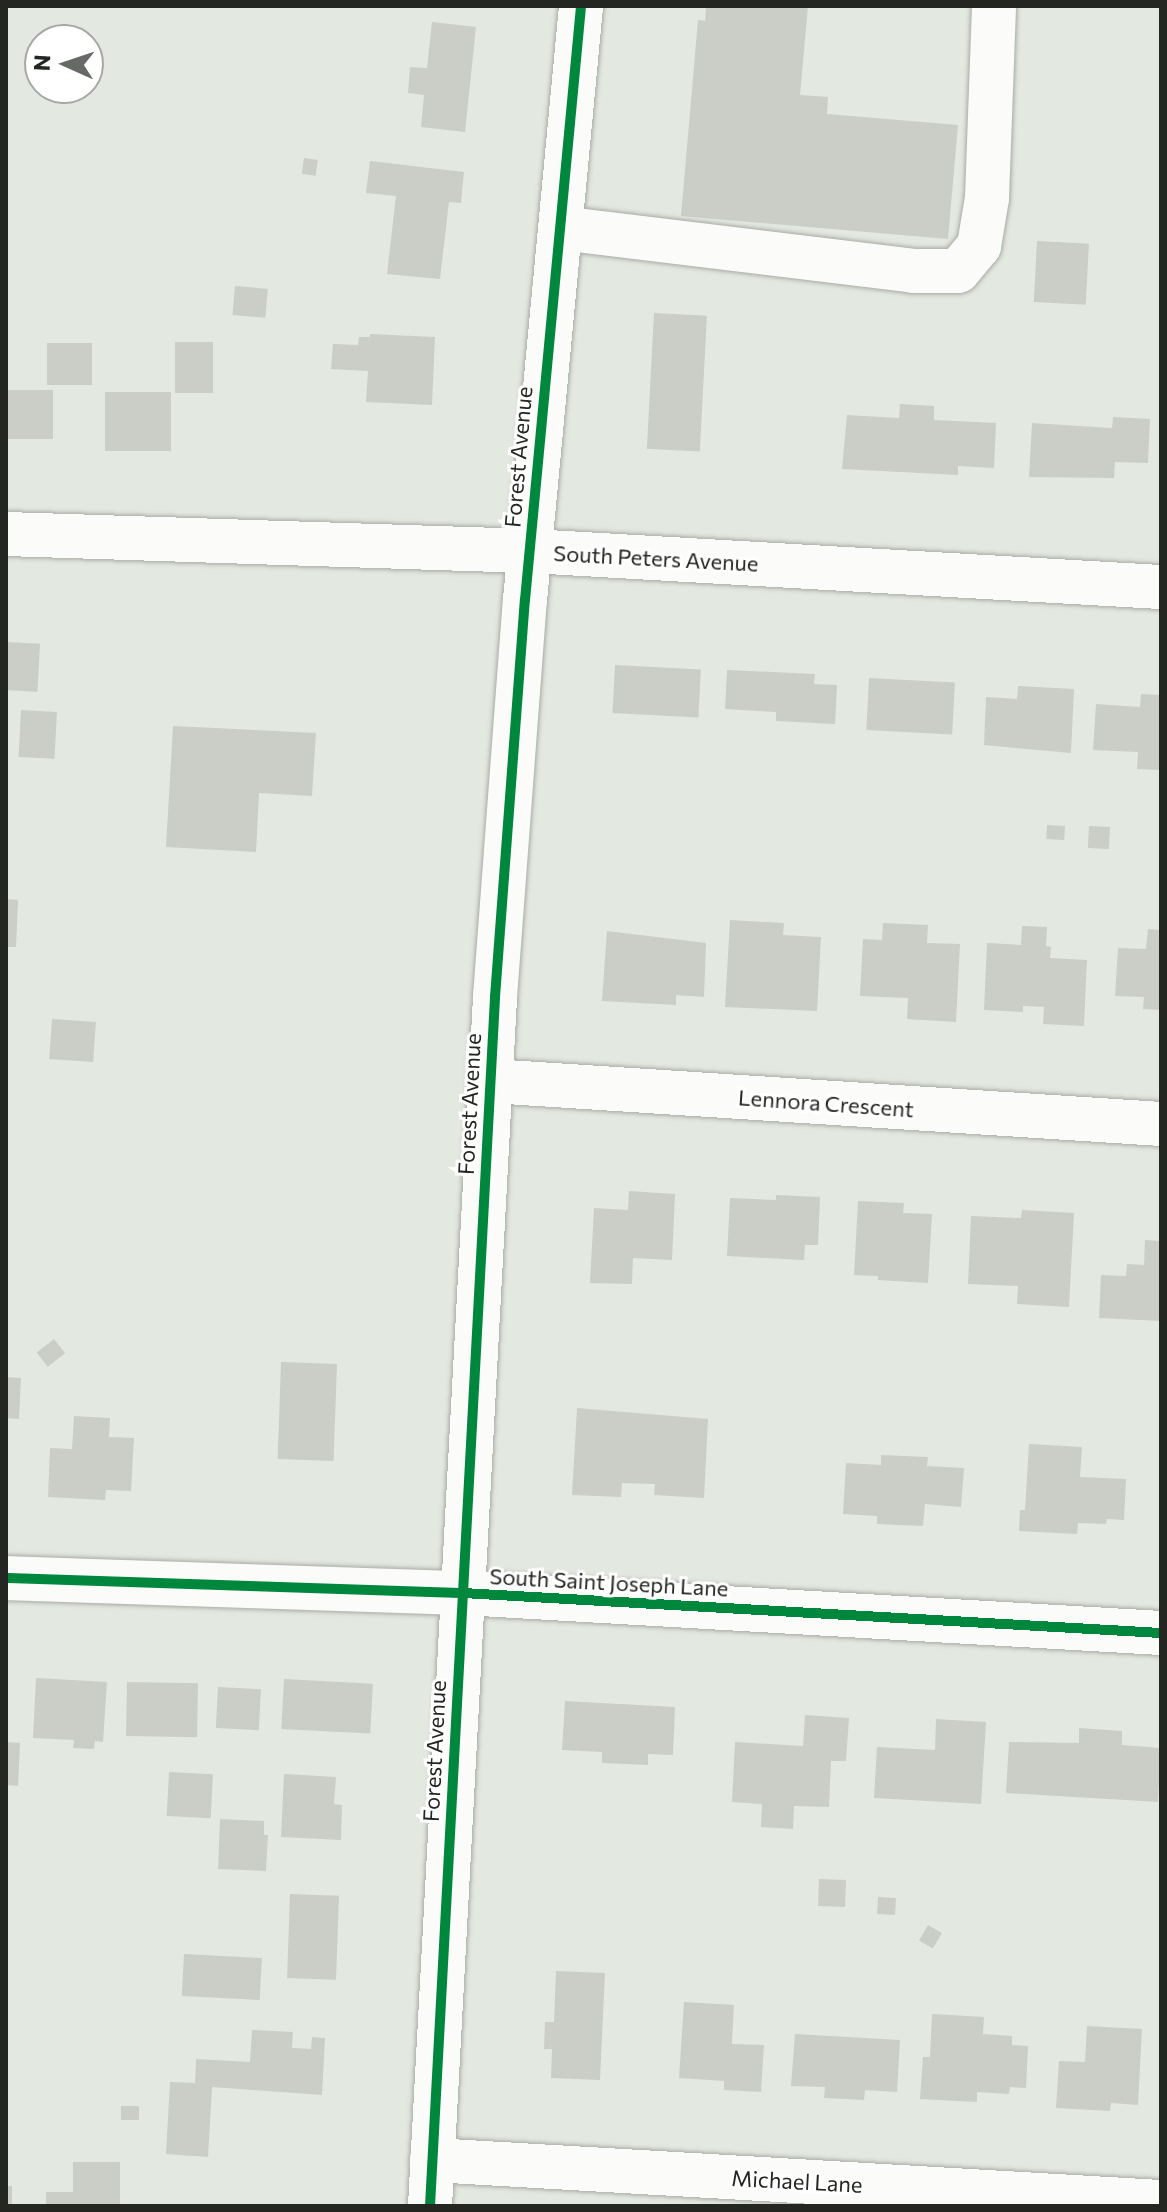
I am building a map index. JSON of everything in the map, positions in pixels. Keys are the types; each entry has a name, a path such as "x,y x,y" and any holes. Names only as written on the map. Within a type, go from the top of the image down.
{"street":[{"name":"Forest Avenue","path":"430,2206 491,1081 530,551 581,6"},
{"path":"560,228 913,271 958,271 979,246 987,198 994,6"},
{"name":"South Peters Avenue","path":"6,534 530,551 1161,587"},
{"name":"Lennora Crescent","path":"491,1081 1161,1124"},
{"name":"South Saint Joseph Lane","path":"6,1578 463,1593 1161,1633"},
{"name":"Michael Lane","path":"432,2160 1161,2202"}],"building":[{"path":"706,6 808,6 800,95 828,97 827,114 958,125 948,239 681,216 698,20 705,21"},
{"path":"432,22 476,27 465,132 421,127 424,95 408,93 410,67 427,68"},
{"path":"304,158 318,160 316,176 302,174"},
{"path":"370,161 464,172 461,203 449,202 440,279 387,274 396,196 366,193"},
{"path":"1037,241 1089,244 1086,305 1034,302"},
{"path":"235,286 268,289 265,318 232,315"},
{"path":"654,313 707,316 700,452 647,449"},
{"path":"370,334 435,337 432,405 366,402 368,371 331,369 333,344 358,345 359,337 370,337"},
{"path":"175,342 213,342 213,393 175,393"},
{"path":"47,343 92,343 92,385 47,385"},
{"path":"6,390 53,390 53,439 6,439"},
{"path":"105,392 171,392 171,451 105,451"},
{"path":"900,404 934,406 934,420 996,423 994,468 958,466 958,475 842,469 847,415 899,418"},
{"path":"1113,417 1150,419 1148,463 1115,462 1114,478 1029,477 1032,423 1112,428"},
{"path":"6,642 40,644 37,692 6,690"},
{"path":"615,665 701,670 698,717 612,713"},
{"path":"727,670 815,674 814,684 837,685 835,724 776,721 776,712 725,709"},
{"path":"869,678 955,683 952,734 866,730"},
{"path":"1018,686 1074,689 1071,753 984,745 986,697 1017,699"},
{"path":"1141,694 1161,695 1161,770 1137,769 1138,752 1093,750 1096,704 1140,707"},
{"path":"21,710 57,712 54,759 19,757"},
{"path":"173,726 316,733 312,796 259,793 256,852 166,847"},
{"path":"1047,825 1065,826 1064,840 1046,839"},
{"path":"1089,826 1110,827 1109,849 1088,848"},
{"path":"6,899 18,900 16,947 6,947"},
{"path":"730,920 784,923 783,935 821,937 817,1011 725,1007"},
{"path":"883,923 928,925 927,943 960,944 956,1022 907,1019 908,998 860,996 863,939 882,940"},
{"path":"1022,926 1047,927 1046,946 1051,947 1050,958 1087,960 1084,1026 1043,1024 1044,1007 1023,1006 1023,1012 984,1010 987,943 1021,945"},
{"path":"1148,929 1161,930 1161,1010 1143,1009 1144,997 1115,996 1118,948 1146,949"},
{"path":"607,931 706,943 704,997 676,995 676,1005 602,1001"},
{"path":"52,1019 96,1022 93,1062 49,1059"},
{"path":"629,1191 675,1194 672,1260 633,1258 632,1284 590,1283 594,1208 628,1210"},
{"path":"776,1195 820,1197 818,1245 805,1245 804,1260 727,1256 730,1198 776,1200"},
{"path":"858,1201 904,1203 903,1213 932,1214 928,1283 854,1275"},
{"path":"1022,1210 1074,1213 1069,1307 1017,1304 1018,1286 968,1284 971,1216 1021,1218"},
{"path":"1145,1240 1161,1241 1161,1321 1099,1318 1101,1275 1126,1276 1127,1264 1144,1265"},
{"path":"54,1339 65,1353 48,1367 37,1353"},
{"path":"281,1362 337,1364 334,1461 278,1459"},
{"path":"6,1377 21,1378 19,1419 6,1418"},
{"path":"577,1408 708,1419 704,1498 654,1495 655,1484 622,1483 621,1497 572,1495"},
{"path":"74,1416 110,1418 109,1437 134,1438 131,1491 106,1490 105,1500 48,1497 50,1448 72,1449"},
{"path":"1029,1444 1082,1447 1080,1477 1126,1479 1124,1520 1107,1519 1106,1524 1078,1523 1077,1534 1019,1531 1020,1510 1025,1510"},
{"path":"881,1455 928,1457 927,1466 964,1468 961,1507 925,1504 923,1526 877,1524 877,1516 843,1514 846,1463 881,1465"},
{"path":"36,1678 107,1682 103,1742 95,1741 94,1749 73,1748 74,1740 33,1738"},
{"path":"284,1679 373,1684 370,1734 281,1729"},
{"path":"127,1682 198,1683 197,1737 126,1736"},
{"path":"218,1687 261,1689 259,1730 216,1728"},
{"path":"565,1701 675,1707 673,1755 648,1754 648,1765 602,1763 602,1752 562,1750"},
{"path":"805,1715 849,1718 846,1761 831,1761 829,1807 794,1806 793,1829 761,1827 762,1804 732,1802 735,1742 803,1746"},
{"path":"936,1719 986,1722 981,1804 874,1798 877,1747 935,1750"},
{"path":"1079,1728 1122,1731 1122,1745 1161,1748 1158,1802 1006,1793 1009,1742 1079,1743"},
{"path":"6,1742 20,1743 18,1786 6,1785"},
{"path":"169,1772 213,1774 211,1818 167,1816"},
{"path":"284,1774 336,1777 334,1804 342,1805 341,1840 281,1837"},
{"path":"220,1819 264,1821 264,1835 268,1835 266,1871 218,1869"},
{"path":"819,1879 846,1880 845,1907 818,1906"},
{"path":"290,1894 339,1896 336,1980 287,1978"},
{"path":"878,1897 896,1898 895,1915 877,1914"},
{"path":"928,1925 942,1933 933,1949 919,1941"},
{"path":"184,1954 262,1958 260,2000 182,1996"},
{"path":"556,1971 605,1973 600,2080 551,2078 552,2049 544,2049 545,2022 554,2022"},
{"path":"684,2002 734,2005 732,2044 764,2045 761,2092 724,2090 724,2081 679,2078"},
{"path":"932,2014 984,2017 983,2034 1012,2036 1012,2045 1028,2046 1026,2088 1010,2087 1009,2094 977,2092 977,2102 920,2099 923,2057 930,2057"},
{"path":"1087,2026 1142,2029 1138,2105 1111,2103 1110,2111 1056,2108 1059,2061 1085,2062"},
{"path":"252,2030 293,2032 292,2048 311,2049 312,2037 325,2038 322,2095 212,2087 208,2157 166,2154 170,2082 195,2083 196,2059 250,2062"},
{"path":"795,2034 900,2040 897,2092 865,2090 864,2100 824,2098 825,2087 791,2086"},
{"path":"121,2106 139,2106 139,2120 121,2120"},
{"path":"73,2162 120,2162 120,2206 46,2206 46,2192 73,2192"},
{"path":"6,2186 12,2186 12,2206 6,2206"}],"cycle path":[{"path":"430,2206 495,997 525,600 581,6"},
{"path":"6,1578 463,1593 1161,1633"}]}
